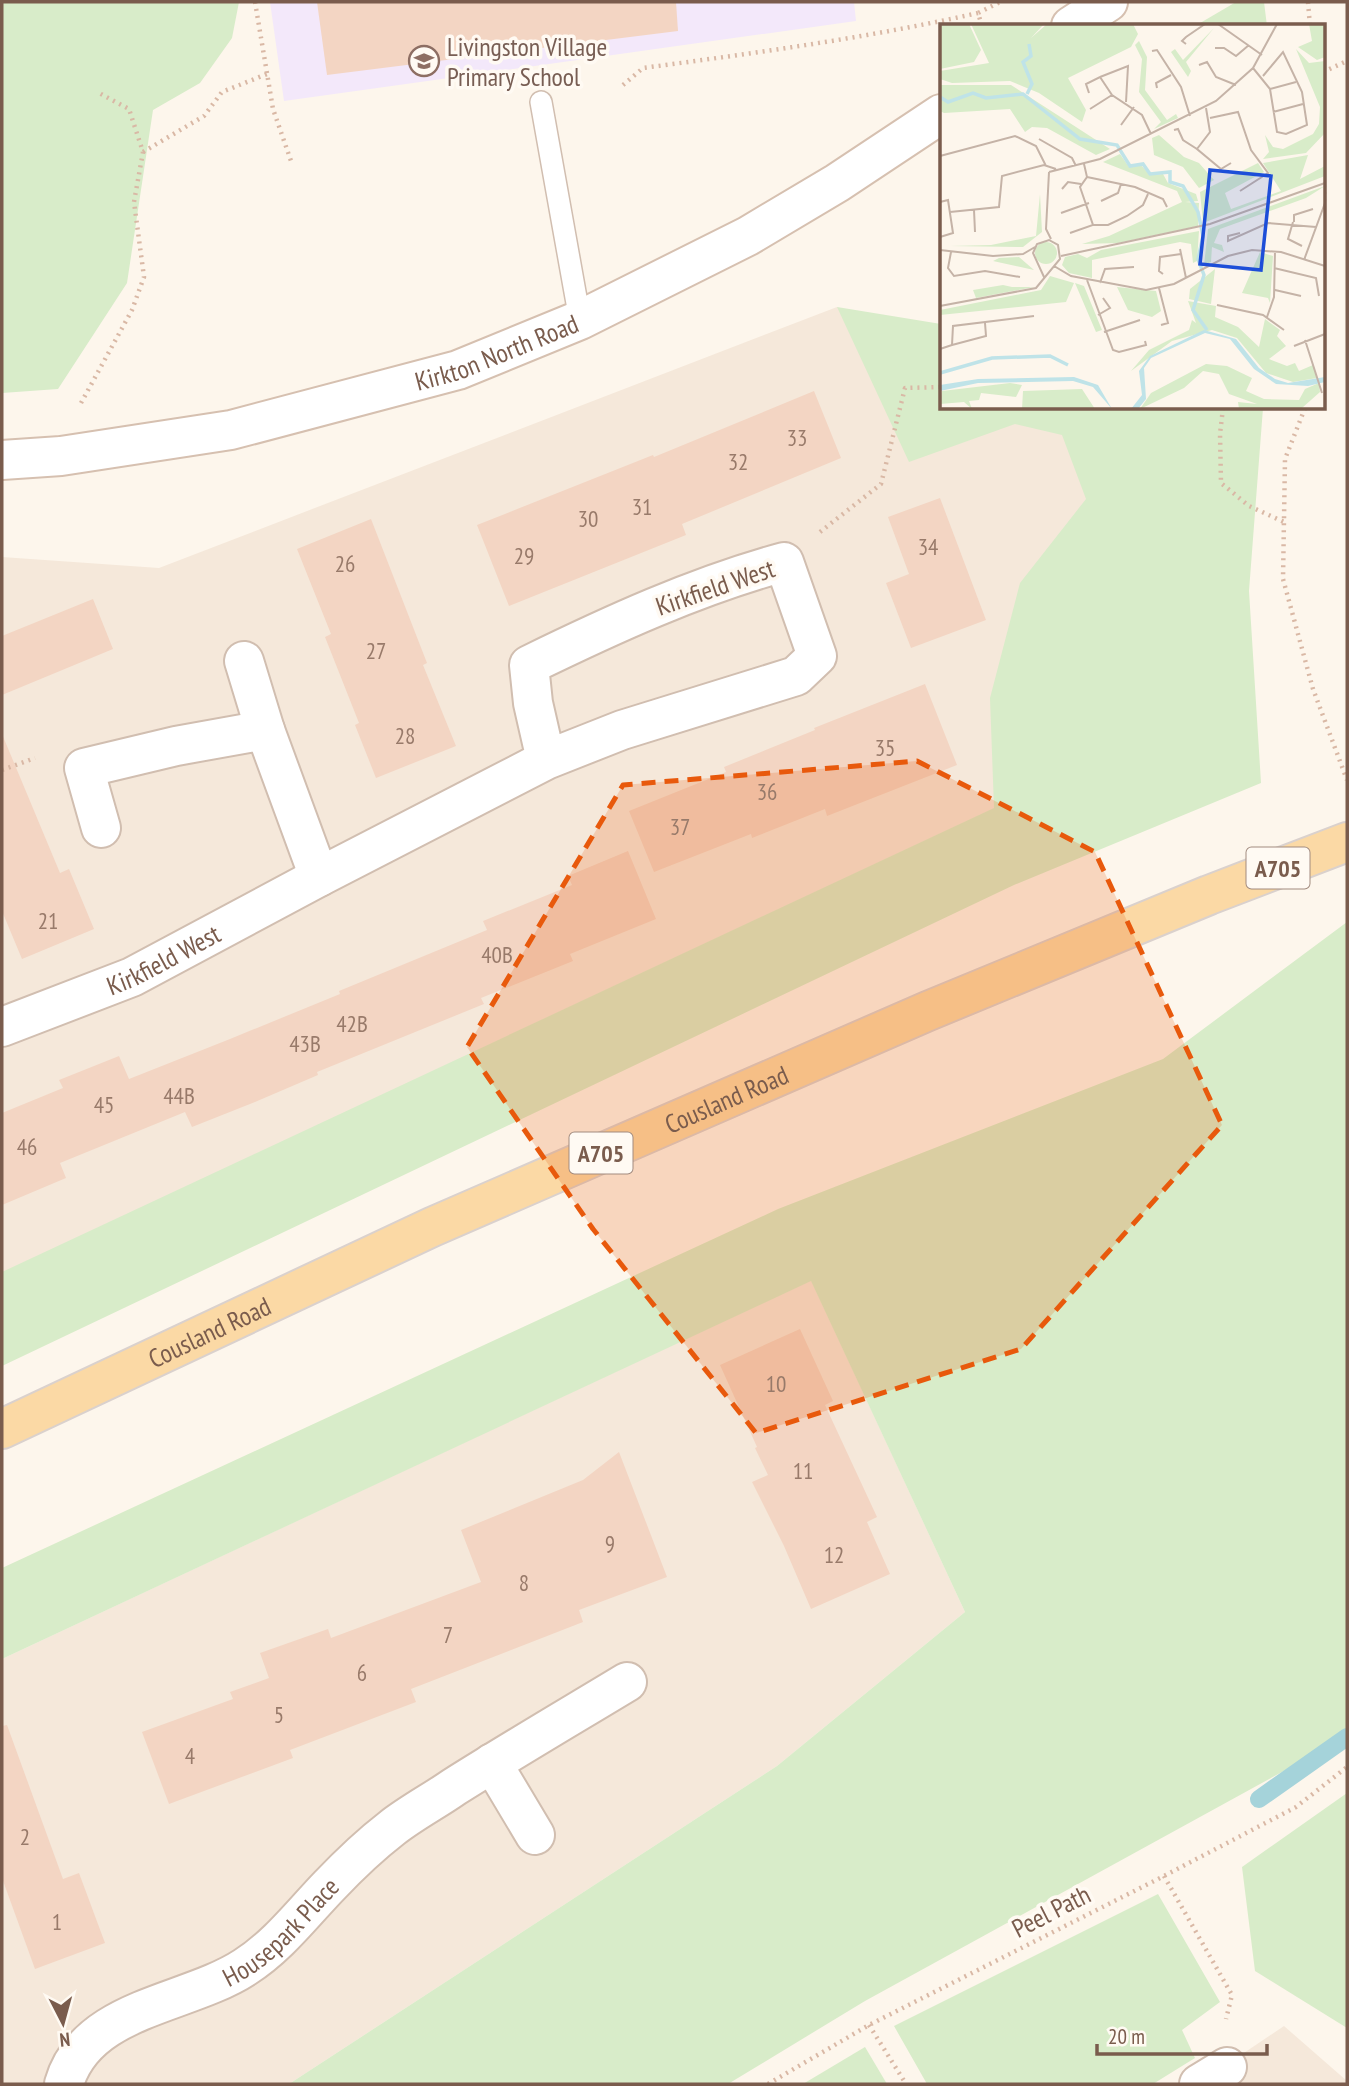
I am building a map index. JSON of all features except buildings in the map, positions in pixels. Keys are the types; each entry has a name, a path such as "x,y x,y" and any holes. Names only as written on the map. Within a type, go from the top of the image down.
{"main road":[{"name":"Cousland Road","path":"2,1429 432,1227 928,1011 1209,895 1347,842"}],"street":[{"path":"1074,24 1108,2"},
{"name":"Kirkton North Road","path":"2,460 61,456 231,430 458,370 580,320 748,236 837,183 940,115"},
{"name":"Kirkfield West","path":"2,1027 132,976 546,760 622,730 796,676 817,656 784,562 738,574 616,623 529,665 533,703 546,760"},
{"path":"244,661 265,730 319,877"},
{"path":"101,828 84,768 265,730"},
{"name":"Housepark Place","path":"64,2084 82,2048 103,2031 132,2015 192,1993 245,1968 284,1935 330,1884 392,1827 627,1682"},
{"path":"492,1763 535,1835"}],"lane":[{"path":"541,102 580,320"}],"path":[{"path":"255,2 273,109 291,161"},
{"path":"623,85 643,68 906,29 978,13 1000,2"},
{"path":"1308,2 1310,24"},
{"path":"978,13 981,24"},
{"path":"1324,72 1347,61"},
{"path":"143,152 204,116 222,92 267,74"},
{"path":"61,456 78,408 132,310 144,277 134,202 143,152 129,109 99,93"},
{"path":"784,562 881,484 905,388 940,387"},
{"path":"1223,410 1220,434 1221,483 1249,506 1284,522"},
{"path":"1304,410 1285,458 1283,579 1313,689 1347,780"},
{"name":"Peel Path","path":"768,2084 869,2025 1296,1807 1347,1767"},
{"path":"1164,1876 1232,1995 1225,2021 1206,2038 1213,2076"},
{"path":"869,2025 906,2084"}],"highlighted area":[{"path":"917,761 1095,852 1222,1125 1021,1349 756,1433 593,1229 467,1047 623,785"}],"shaded area":[{"name":"Livingston Village Primary School","path":"270,2 854,2 856,21 284,101"},
{"path":"837,307 940,363 940,410 1027,410 1125,463 1115,763 2,1320 2,557 159,568"},
{"path":"811,1280 965,1612 777,1766 289,2084 2,2084 2,1659"},
{"path":"1284,2026 1347,2081 1347,2084 1198,2084"}],"green space":[{"path":"2,2 239,2 232,38 200,83 153,110 127,283 58,389 2,393"},
{"path":"1236,2 1264,2 1267,24 1198,24"},
{"path":"837,307 940,324 940,410 1263,410 1249,591 1261,783 1014,885 2,1366 2,1272 994,808 990,698 1020,583 1086,499 1062,435 1015,424 909,462"},
{"path":"1347,922 1347,1729 1322,1750 865,2001 728,2084 289,2084 777,1766 965,1612 811,1281 2,1659 2,1568 778,1209 1163,1059"},
{"path":"1347,1793 1347,2028 1255,1971 1242,1867"},
{"path":"1158,1894 1220,2002 1182,2030 1195,2058 1153,2084 927,2084 894,2026"},
{"path":"865,2047 887,2084 803,2084"}],"waterway":[{"path":"1259,1799 1347,1737"}],"place":[{"name":"Livingston Village Primary School","path":"424,61"}]}
